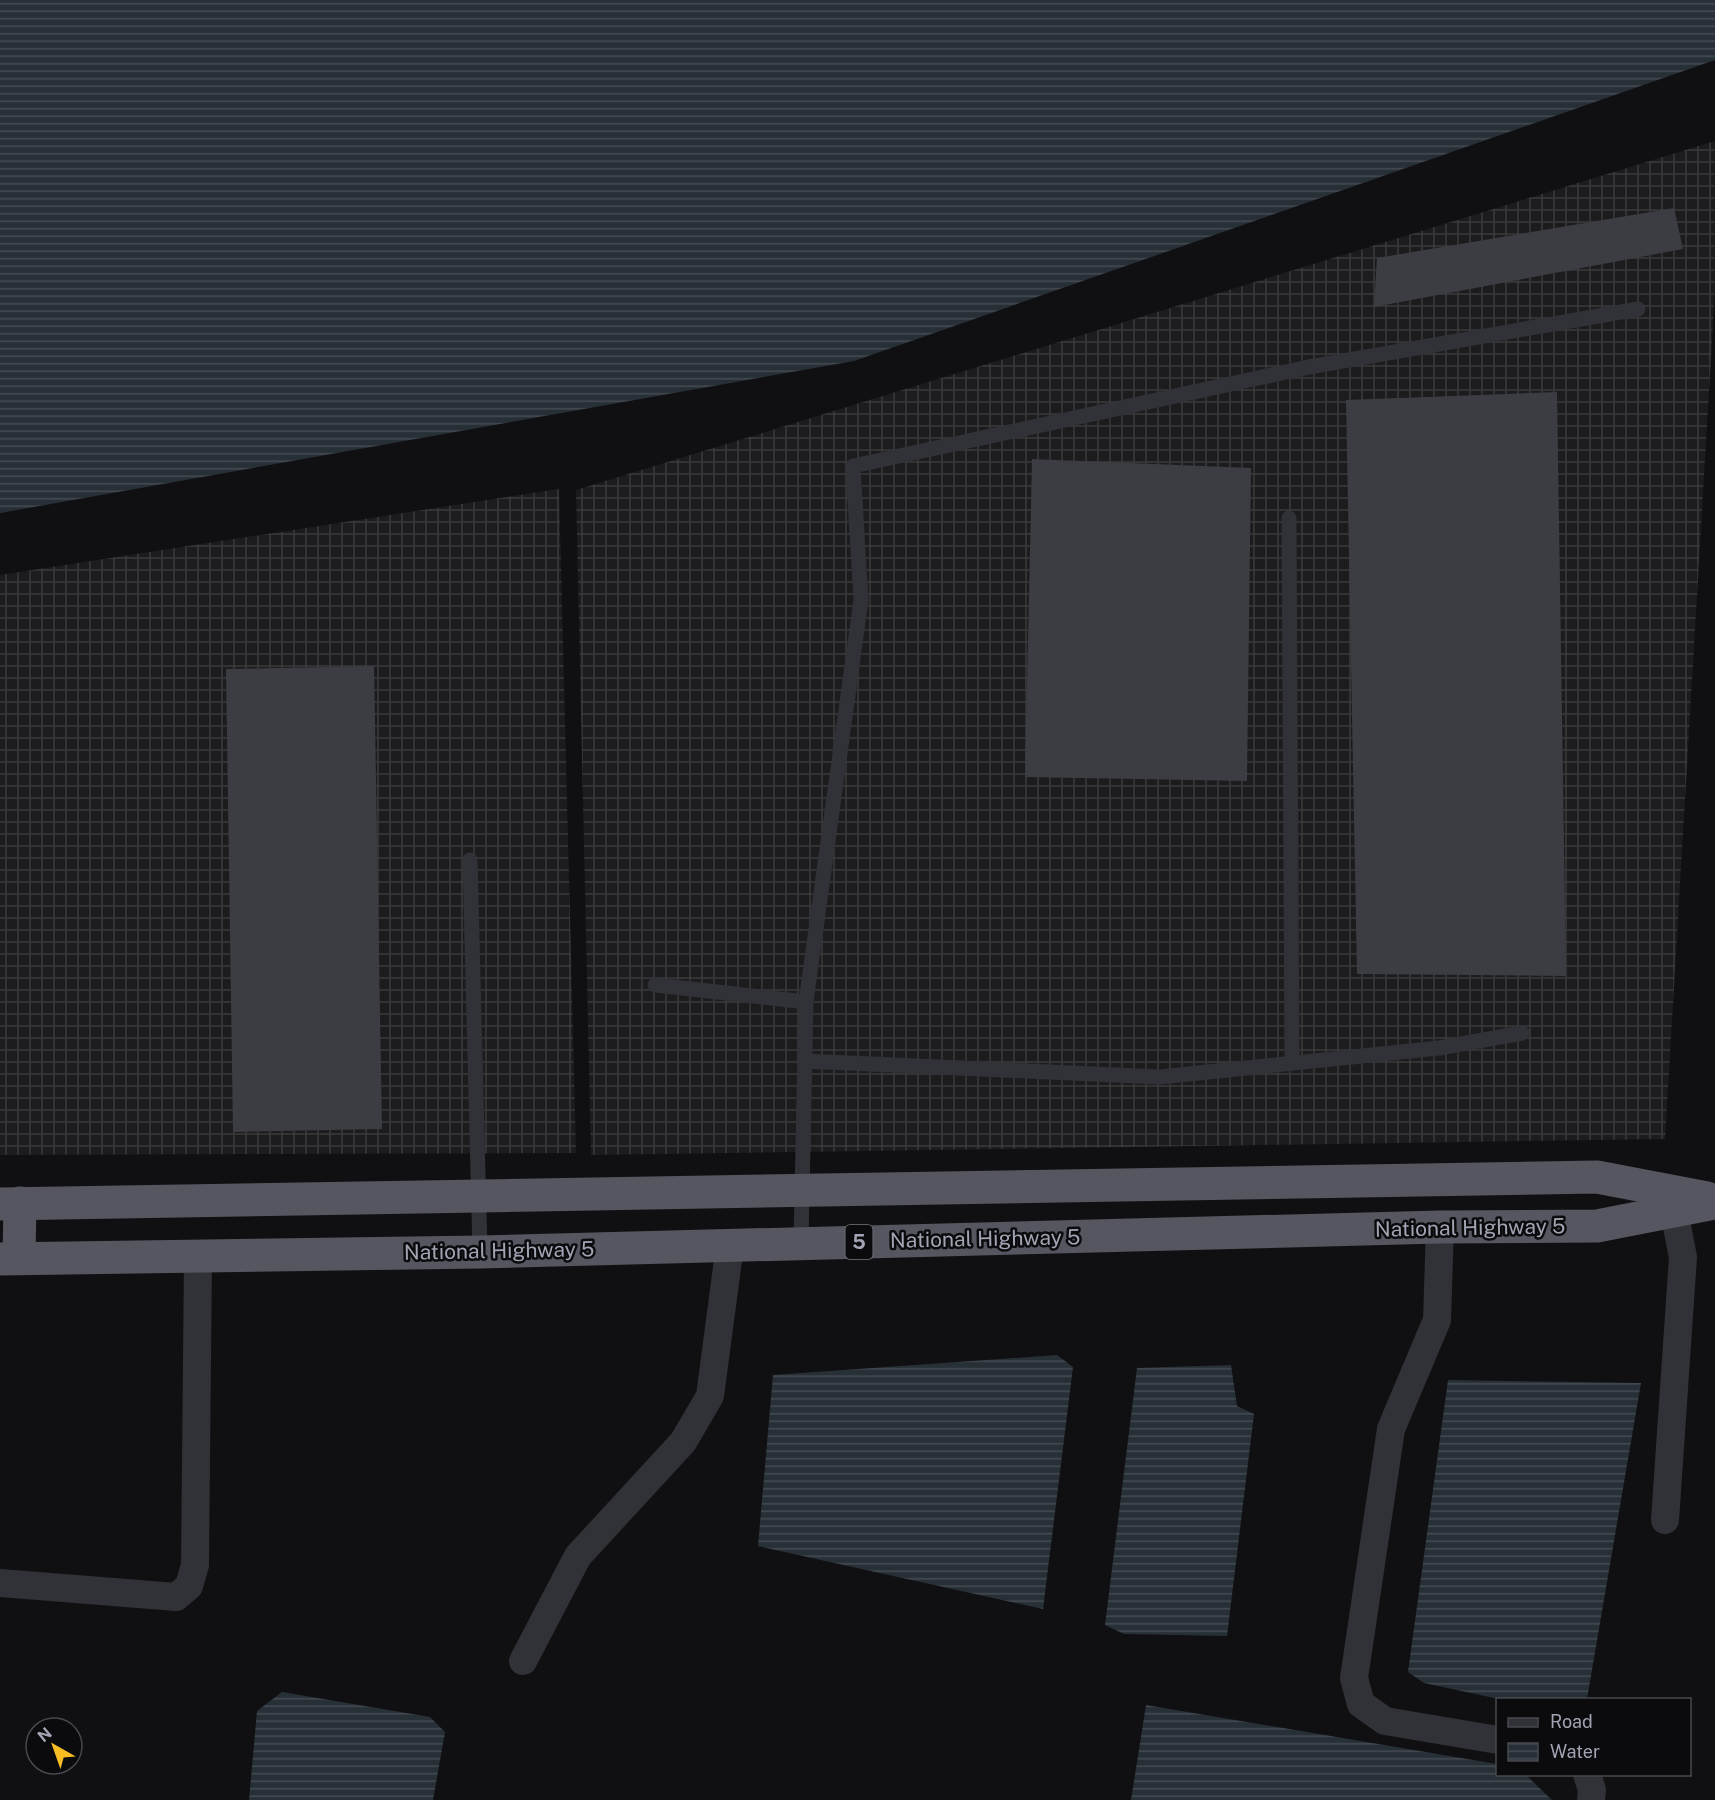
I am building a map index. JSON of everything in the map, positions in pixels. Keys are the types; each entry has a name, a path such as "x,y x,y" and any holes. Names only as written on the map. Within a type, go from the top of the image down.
{"highway":[{"name":"National Highway 5","path":"10,1204 1598,1177 1715,1201"},
{"name":"National Highway 5","path":"10,1259 480,1252 1440,1227 1597,1226 1715,1201"},
{"path":"10,1204 10,1259"}],"street":[{"path":"1665,1520 1683,1257 1674,1211"},
{"path":"1440,1227 1437,1320 1391,1429 1354,1678 1361,1704 1385,1721 1496,1740"},
{"path":"523,1661 578,1556 683,1442 710,1396 730,1245"},
{"path":"0,1583 176,1597 189,1586 195,1565 198,1256"},
{"path":"1588,1776 1592,1790 1591,1800"}],"lane":[{"path":"801,1243 806,1002 861,600 853,466 1309,367 1638,309"},
{"path":"1289,518 1292,1064"},
{"path":"470,860 480,1252"},
{"path":"655,985 806,1002"},
{"path":"804,1061 1160,1077 1439,1048 1522,1033"}],"shaded area":[{"path":"1715,141 1715,289 1665,1139 591,1155 576,490"},
{"path":"559,489 576,1153 0,1155 0,575"}],"water":[{"path":"0,0 1715,0 1715,60 854,361 0,513"},
{"path":"1057,1355 1073,1367 1043,1609 758,1546 773,1375"},
{"path":"1231,1365 1237,1406 1254,1414 1227,1636 1124,1634 1105,1625 1137,1368"},
{"path":"1448,1380 1641,1383 1587,1698 1496,1698 1424,1683 1408,1672"},
{"path":"282,1692 430,1717 445,1732 433,1800 249,1800 257,1711"},
{"path":"1146,1705 1496,1764 1496,1776 1527,1776 1552,1800 1131,1800"}],"building":[{"path":"1674,208 1683,249 1374,307 1377,258"},
{"path":"1557,392 1566,976 1357,974 1346,400"},
{"path":"1032,459 1251,468 1247,781 1025,777"},
{"path":"374,666 382,1129 233,1132 226,669"}]}
